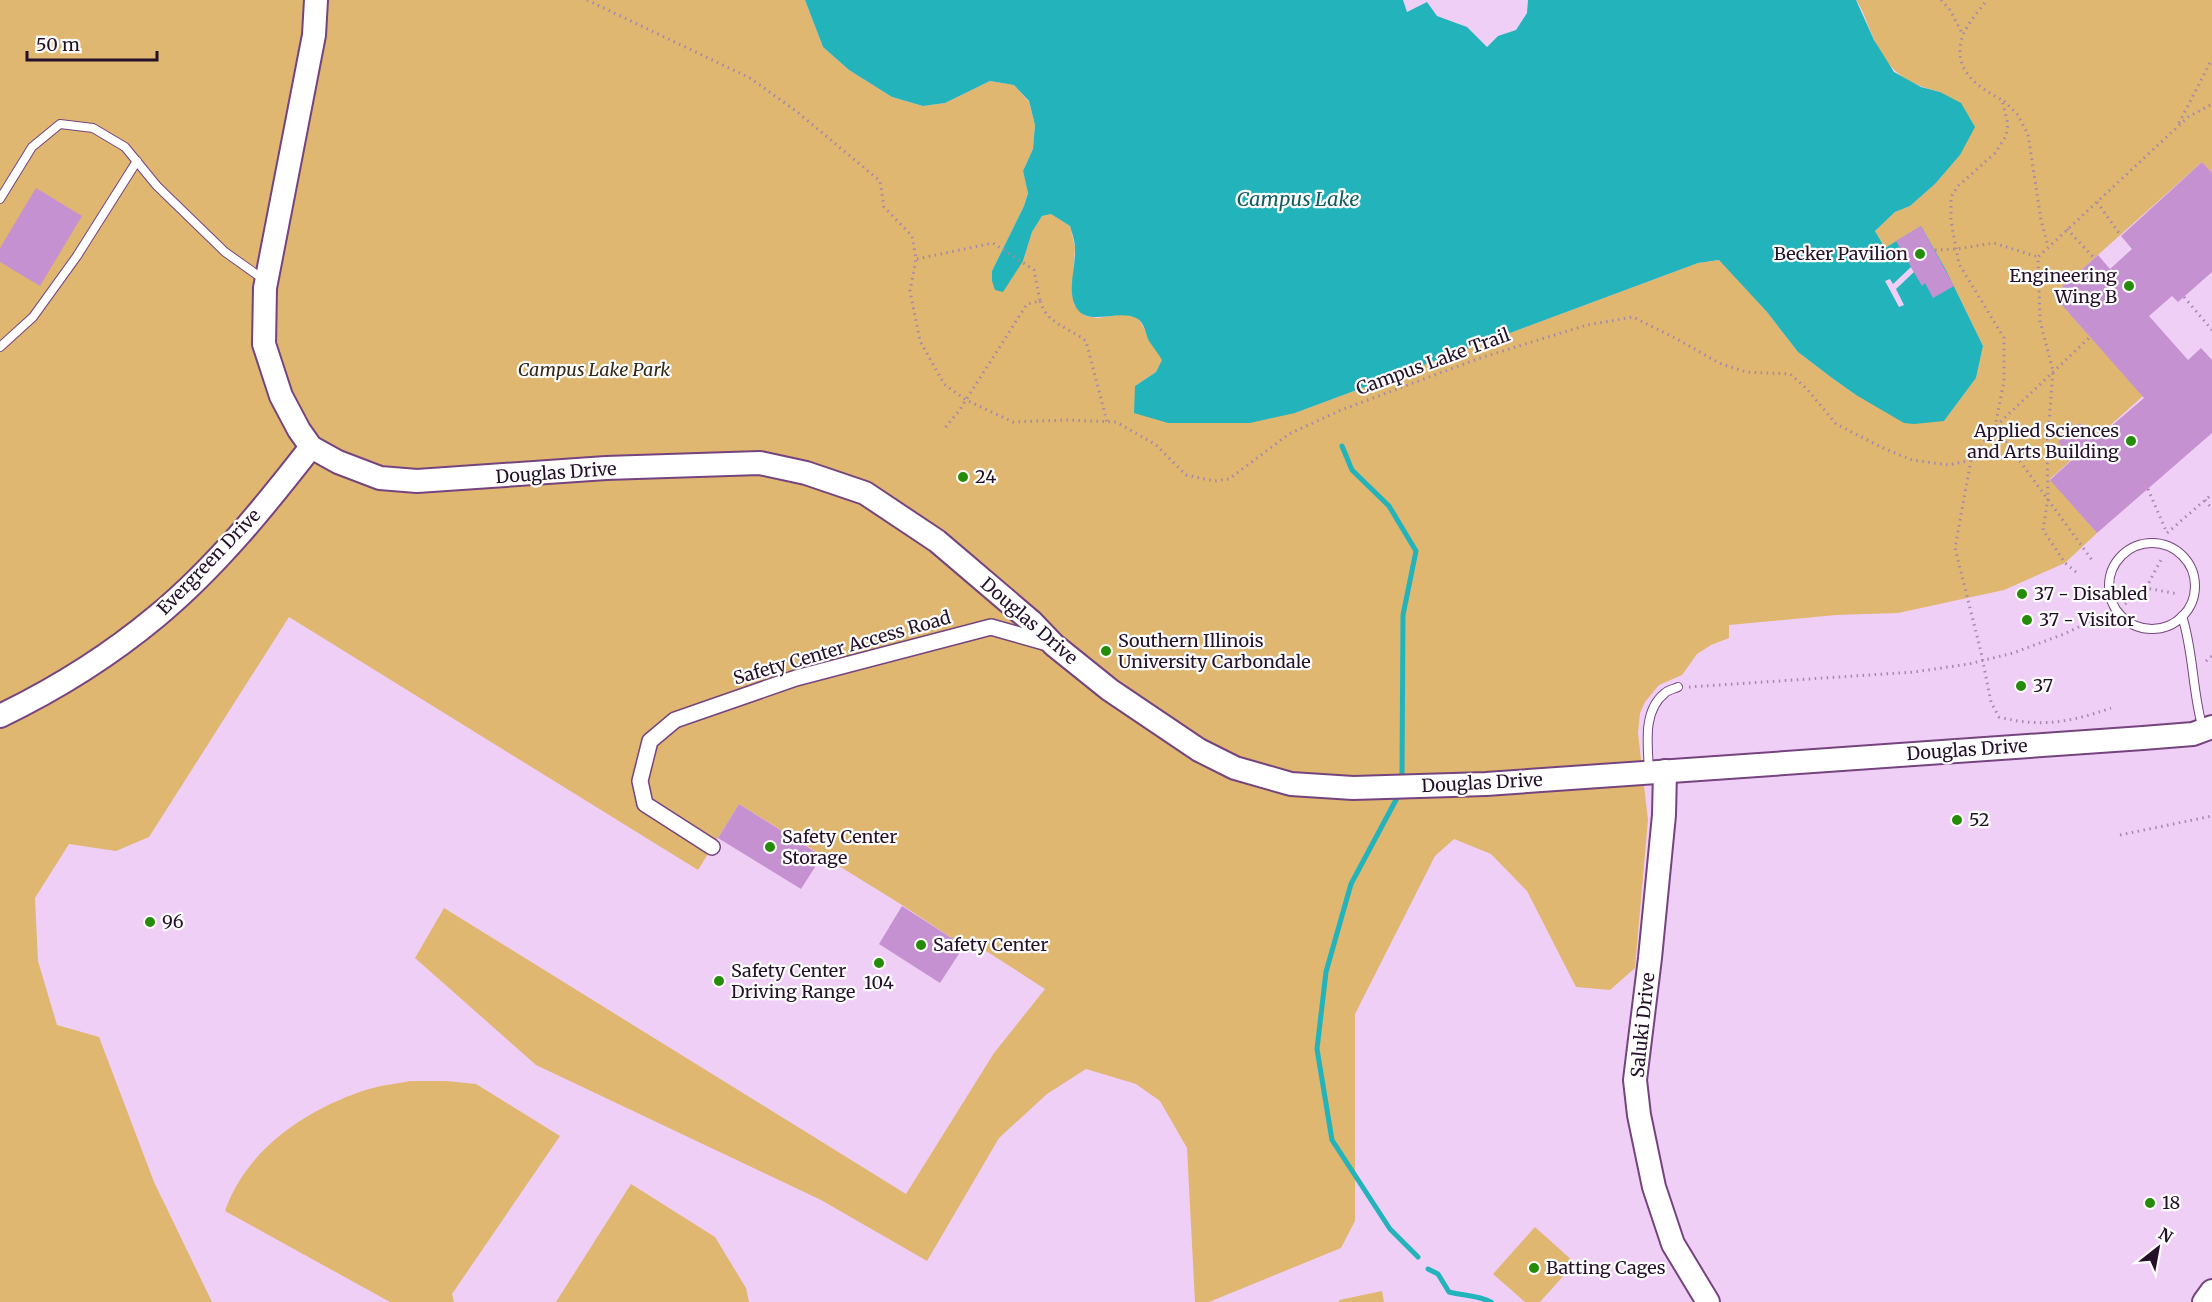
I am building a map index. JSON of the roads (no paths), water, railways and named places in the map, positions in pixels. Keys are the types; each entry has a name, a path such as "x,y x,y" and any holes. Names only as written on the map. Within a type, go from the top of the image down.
{"street":[{"name":"Douglas Drive","path":"316,0 314,35 267,282 264,344 281,396 299,430 311,447 338,462 380,478 417,482 606,468 760,463 795,470 865,493 937,541 1032,622 1054,645 1110,690 1199,750 1235,768 1291,784 1353,788 1486,784 2143,738 2193,734 2207,729"},
{"name":"Evergreen Drive","path":"0,716 39,697 102,658 157,616 220,555 311,447"},
{"name":"Safety Center Access Road","path":"712,847 645,804 640,781 650,741 675,720 796,678 991,627 1054,645"},
{"name":"Saluki Drive","path":"1657,771 1663,827 1635,1080 1641,1125 1654,1187 1664,1218 1673,1244 1708,1302"},
{"path":"2204,1302 2212,1291"}],"lane":[{"path":"0,199 32,147 60,124 93,128 125,147 157,186 225,252 267,282"},
{"path":"0,347 33,316 77,256 137,161"},
{"path":"2155,543 2174,549 2184,557 2191,568 2194,580 2191,605 2182,616 2171,624 2157,629 2142,628 2128,622 2111,599 2109,584 2114,565 2135,546 2155,543"},
{"path":"2182,616 2191,649 2193,684 2207,729"},
{"path":"1657,771 1647,741 1653,709 1665,693 1678,687"}],"water":[{"name":"Campus Lake","path":"805,0 1403,0 1407,12 1427,2 1437,16 1467,27 1487,47 1498,36 1516,30 1527,13 1528,0 1856,0 1874,40 1894,72 1921,87 1940,92 1961,103 1975,127 1960,155 1935,184 1910,206 1895,212 1875,231 1885,248 1921,226 1946,270 1983,346 1976,378 1944,421 1904,423 1856,395 1798,352 1767,312 1719,260 1698,263 1295,413 1250,423 1168,423 1134,413 1135,386 1156,372 1162,360 1149,341 1143,325 1136,318 1120,315 1093,317 1079,311 1072,296 1075,248 1070,226 1051,214 1042,216 1032,232 1023,261 1003,292 995,290 992,271 1024,206 1028,193 1023,171 1033,149 1035,125 1029,101 1014,85 990,81 945,103 923,106 892,97 849,70 823,47"}],"waterway":[{"path":"1342,446 1352,470 1389,506 1416,551 1403,615 1402,776"},
{"path":"1397,798 1351,884 1326,972 1317,1049 1332,1140 1390,1229 1418,1257"},
{"path":"1428,1269 1438,1274 1449,1292 1491,1302"}],"place":[{"name":"Becker Pavilion","path":"1920,254"},
{"name":"Engineering Wing B","path":"2129,286"},
{"name":"Applied Sciences and Arts Building","path":"2131,441"},
{"name":"24","path":"963,477"},
{"name":"37 - Disabled","path":"2022,594"},
{"name":"37 - Visitor","path":"2027,620"},
{"name":"Southern Illinois University Carbondale","path":"1106,651"},
{"name":"37","path":"2021,686"},
{"name":"52","path":"1957,820"},
{"name":"Safety Center Storage","path":"770,847"},
{"name":"96","path":"150,922"},
{"name":"Safety Center","path":"921,945"},
{"name":"104","path":"879,963"},
{"name":"Safety Center Driving Range","path":"719,981"},
{"name":"18","path":"2150,1203"},
{"name":"Batting Cages","path":"1534,1268"}],"park label":[{"name":"Campus Lake Park","path":"594,370"}]}
